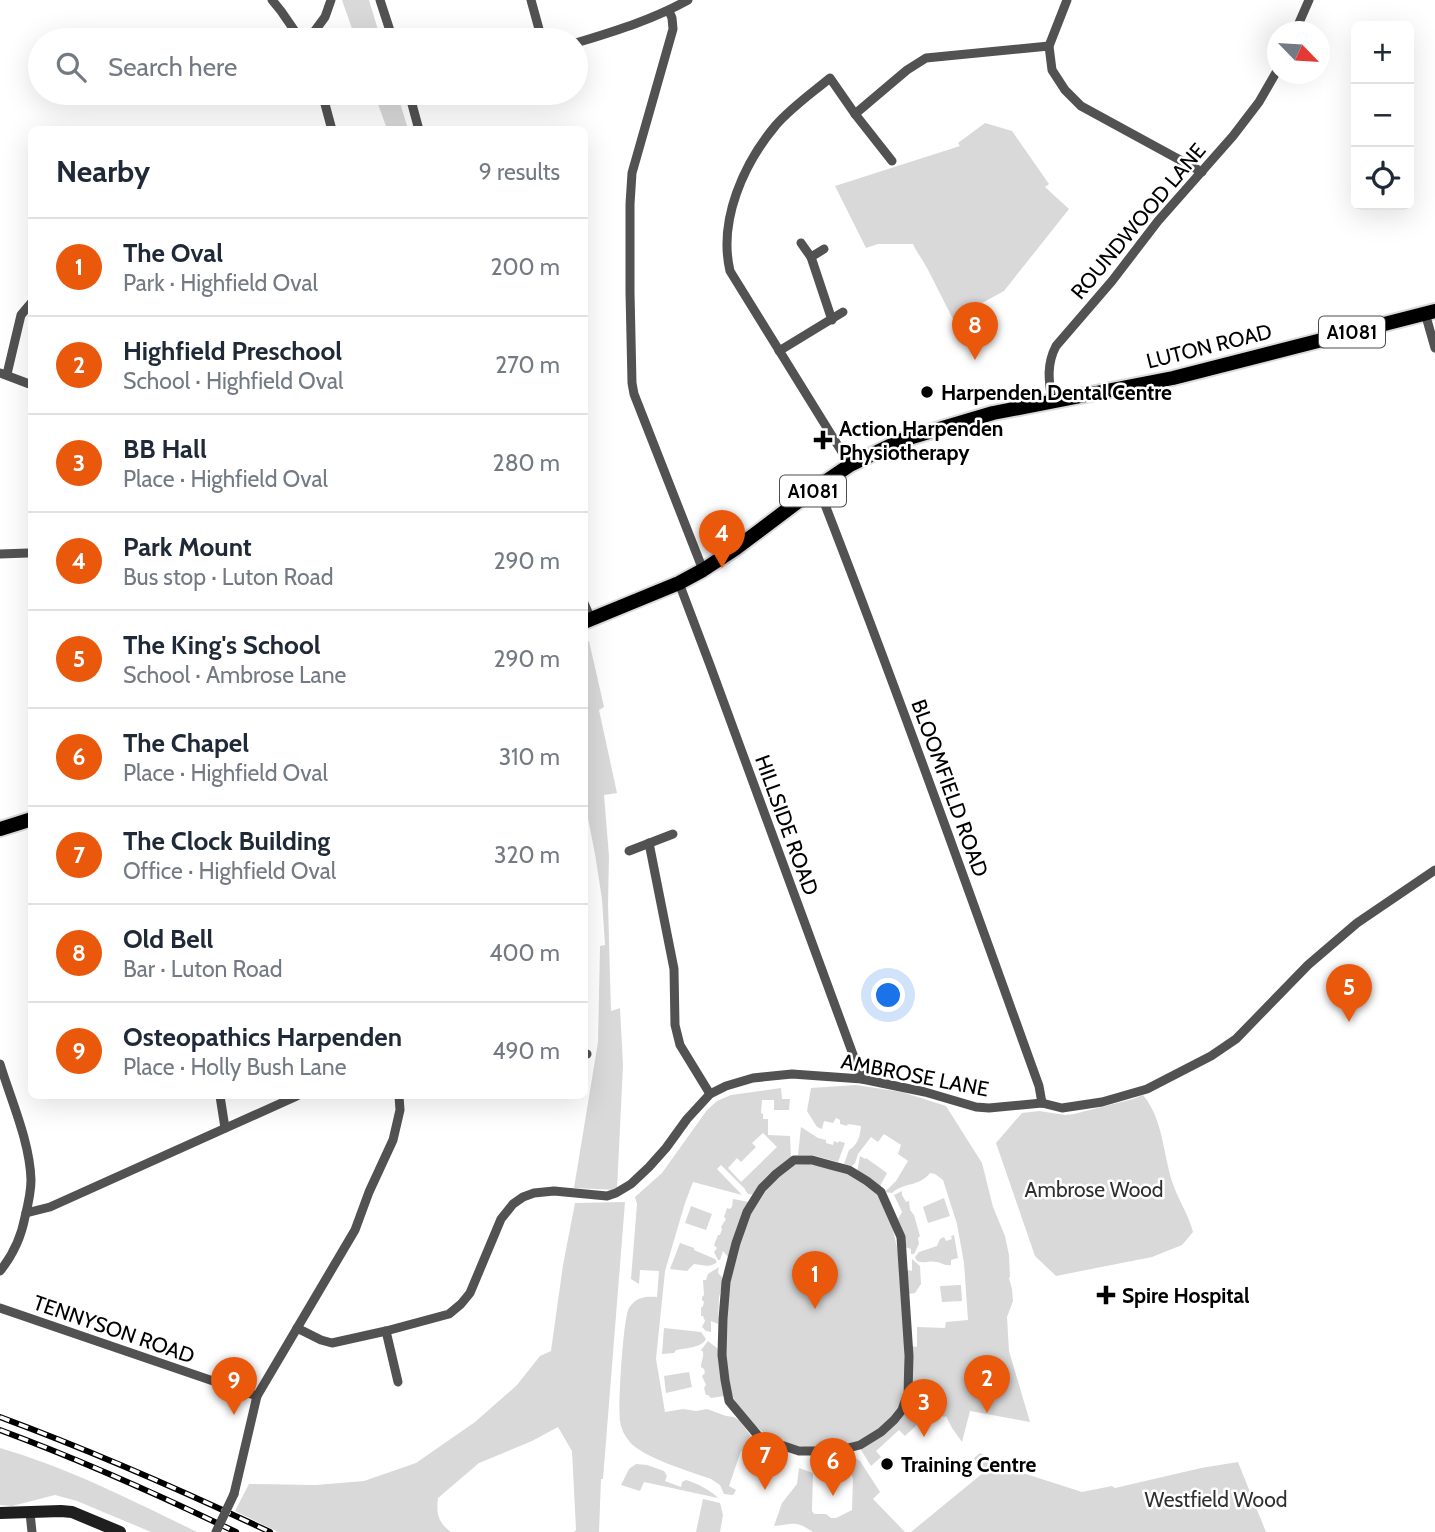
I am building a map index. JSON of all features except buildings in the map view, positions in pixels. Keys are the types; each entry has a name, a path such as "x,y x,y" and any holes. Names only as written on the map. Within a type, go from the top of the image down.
{"main road":[{"name":"LUTON ROAD","path":"588,621 679,583 703,570 850,465 902,440 993,413 1173,378 1430,312"},
{"path":"0,829 28,819"}],"street":[{"path":"272,0 292,28"},
{"path":"317,28 325,17 331,0"},
{"path":"380,0 389,28"},
{"path":"531,0 539,28"},
{"path":"588,39 635,25 688,0"},
{"path":"1067,0 1049,46 1052,70 1065,90 1081,106 1202,172"},
{"path":"1300,21 1309,0"},
{"path":"669,11 673,29 632,173 632,383 703,570"},
{"path":"855,114 907,70 926,58 1049,46"},
{"path":"850,465 730,271 727,239 732,207 744,173 758,149 797,104 830,78 892,161"},
{"name":"ROUNDWOOD LANE","path":"1052,402 1048,373 1056,346 1112,281 1158,221 1233,136 1270,84"},
{"path":"325,105 330,126"},
{"path":"412,105 418,126"},
{"path":"801,243 811,257 832,320"},
{"path":"811,257 824,249"},
{"path":"28,306 20,315 4,374 28,383"},
{"path":"779,351 843,312"},
{"path":"1430,312 1435,348"},
{"name":"BLOOMFIELD ROAD","path":"816,488 822,497 940,810 1039,1086 1042,1103"},
{"path":"0,554 28,553"},
{"name":"HILLSIDE ROAD","path":"679,583 862,1079"},
{"path":"629,851 673,834"},
{"path":"649,843 674,969 675,1025 683,1051 709,1094"},
{"name":"AMBROSE LANE","path":"297,1328 332,1343 443,1317 461,1304 474,1286 500,1219 513,1204 534,1193 554,1191 607,1196 616,1194 649,1167 709,1094 752,1078 792,1074 862,1079 925,1092 976,1107 1000,1108 1042,1103 1062,1108 1102,1102 1147,1089 1211,1056 1243,1032 1308,965 1357,923 1435,870"},
{"path":"0,1064 24,1139 31,1179 26,1213 16,1247 0,1271"},
{"path":"220,1099 225,1128"},
{"path":"26,1213 50,1207 290,1099"},
{"path":"216,1532 234,1494 257,1396 355,1230 393,1140 400,1111 399,1099"},
{"path":"794,1160 812,1160 849,1170 881,1192 892,1214 901,1237 909,1356 906,1398 902,1410 888,1426 870,1439 836,1451 799,1451 760,1438 729,1401 722,1355 723,1319 726,1282 736,1243 747,1212 763,1187 794,1160"},
{"name":"TENNYSON ROAD","path":"0,1308 257,1396"},
{"path":"386,1331 398,1382"},
{"path":"0,1514 72,1512 120,1532"},
{"path":"30,1513 32,1532"}],"green space":[{"path":"342,0 369,0 377,28 352,28"},
{"path":"378,105 401,105 407,126 386,126"},
{"path":"985,123 1012,131 1049,184 1045,187 1069,209 1004,291 953,319 913,244 878,244 866,248 835,186 960,146 958,143"},
{"path":"588,641 604,707 599,710 617,793 604,795 609,856 611,1011 620,1008 623,1065 617,1190 574,1188 598,1042 600,946 605,945 595,854 588,818"},
{"path":"856,1085 902,1092 946,1106 982,1163 1009,1255 1013,1301 1007,1317 1009,1351 1030,1422 970,1411 962,1442 946,1416 909,1397 911,1346 917,1347 917,1327 945,1328 946,1322 968,1320 964,1263 957,1224 943,1180 930,1173 892,1193 885,1192 896,1181 908,1161 898,1154 901,1145 884,1134 878,1142 871,1137 852,1166 844,1164 849,1150 858,1140 861,1126 840,1124 840,1120 836,1118 833,1123 824,1121 822,1129 817,1127 807,1111 811,1088"},
{"path":"781,1088 782,1099 790,1099 789,1110 774,1110 774,1100 762,1100 761,1113 763,1119 768,1119 768,1135 790,1136 791,1158 771,1174 754,1195 748,1194 721,1165 717,1169 742,1195 693,1182 665,1271 656,1359 665,1412 707,1409 734,1417 753,1439 751,1454 741,1451 729,1486 736,1490 733,1495 724,1494 720,1485 711,1479 644,1453 629,1441 620,1424 627,1315 629,1308 638,1299 657,1297 659,1271 640,1270 639,1284 631,1279 637,1204 635,1197 662,1173 707,1110 717,1101 731,1095","holes":["763,1133 777,1147 741,1182 728,1168 737,1158 741,1162 756,1147 752,1143"]},
{"name":"Ambrose Wood","path":"1143,1095 1155,1116 1170,1175 1193,1232 1182,1245 1152,1257 1056,1276 1035,1256 996,1143 1022,1113 1039,1111 1074,1114"},
{"path":"801,1127 826,1140 826,1143 845,1143 838,1162 812,1155 798,1155"},
{"path":"860,1156 887,1173 879,1188 857,1173"},
{"path":"808,1164 847,1172 877,1192 890,1217 899,1256 905,1374 899,1407 882,1427 848,1445 808,1448 783,1442 752,1424 732,1396 725,1355 732,1265 749,1217 775,1177 793,1165"},
{"path":"902,1191 906,1202 909,1201 920,1236 914,1254 911,1254 911,1249 905,1247 905,1236 898,1219 902,1212 894,1195"},
{"path":"944,1198 950,1216 928,1223 923,1207"},
{"path":"733,1199 749,1202 728,1257 723,1251 718,1260 714,1252 717,1248 714,1245 726,1219 724,1217 727,1208 732,1207"},
{"path":"625,1202 601,1479 599,1532 574,1532 572,1451 558,1427 479,1463 438,1498 439,1517 451,1532 278,1532 235,1511 249,1484 316,1485 364,1481 416,1463 475,1422 517,1385 540,1356 551,1351 575,1203"},
{"path":"691,1206 712,1214 706,1230 685,1223"},
{"path":"954,1235 958,1258 951,1260 951,1265 917,1261 915,1257 919,1252 937,1246 944,1237 946,1241 952,1239 951,1236"},
{"path":"680,1243 717,1262 709,1266 694,1264 687,1271 670,1269"},
{"path":"912,1259 920,1266 921,1284 915,1293 908,1294 906,1273 908,1270 912,1271"},
{"path":"719,1267 718,1273 724,1279 719,1297 718,1324 711,1321 711,1332 702,1327 705,1321 701,1316 704,1302 703,1280"},
{"path":"961,1285 962,1301 942,1302 940,1286"},
{"path":"664,1328 701,1332 706,1339 697,1346 662,1354"},
{"path":"708,1341 718,1349 724,1396 711,1398 706,1395 701,1350"},
{"path":"689,1372 692,1387 666,1393 664,1376"},
{"path":"908,1402 924,1418 905,1436 899,1430 876,1451 881,1457 871,1466 861,1450"},
{"path":"0,1448 76,1475 197,1532 151,1532 77,1501 55,1495 12,1506 0,1505"},
{"name":"Westfield Wood","path":"980,1453 994,1460 1020,1464 1023,1473 1082,1492 1112,1486 1115,1488 1238,1462 1266,1532 911,1532 983,1473 974,1458"},
{"path":"841,1454 853,1456 860,1461 880,1492 873,1499 905,1532 813,1532 798,1524 774,1526 782,1503 797,1484 799,1468 813,1473 814,1514 826,1514 836,1518 852,1510 853,1478"},
{"path":"636,1464 664,1471 667,1476 665,1481 681,1487 686,1480 695,1483 718,1498 644,1482 640,1491 621,1485 629,1469"},
{"path":"703,1499 720,1503 723,1515 720,1532 696,1532"}],"railway":[{"path":"0,1417 68,1443 270,1532"},
{"path":"0,1430 120,1478 236,1532"}],"place":[{"name":"Old Bell","path":"975,360"},
{"name":"Harpenden Dental Centre","path":"927,392"},
{"name":"Action Harpenden Physiotherapy","path":"823,440"},
{"name":"Park Mount","path":"722,568"},
{"name":"The King's School","path":"1349,1022"},
{"name":"Spire Hospital","path":"1106,1295"},
{"name":"The Oval","path":"815,1309"},
{"name":"Highfield Preschool","path":"987,1413"},
{"name":"Osteopathics Harpenden","path":"234,1415"},
{"name":"BB Hall","path":"924,1437"},
{"name":"Training Centre","path":"887,1464"},
{"name":"The Clock Building","path":"765,1490"},
{"name":"The Chapel","path":"833,1496"}]}
